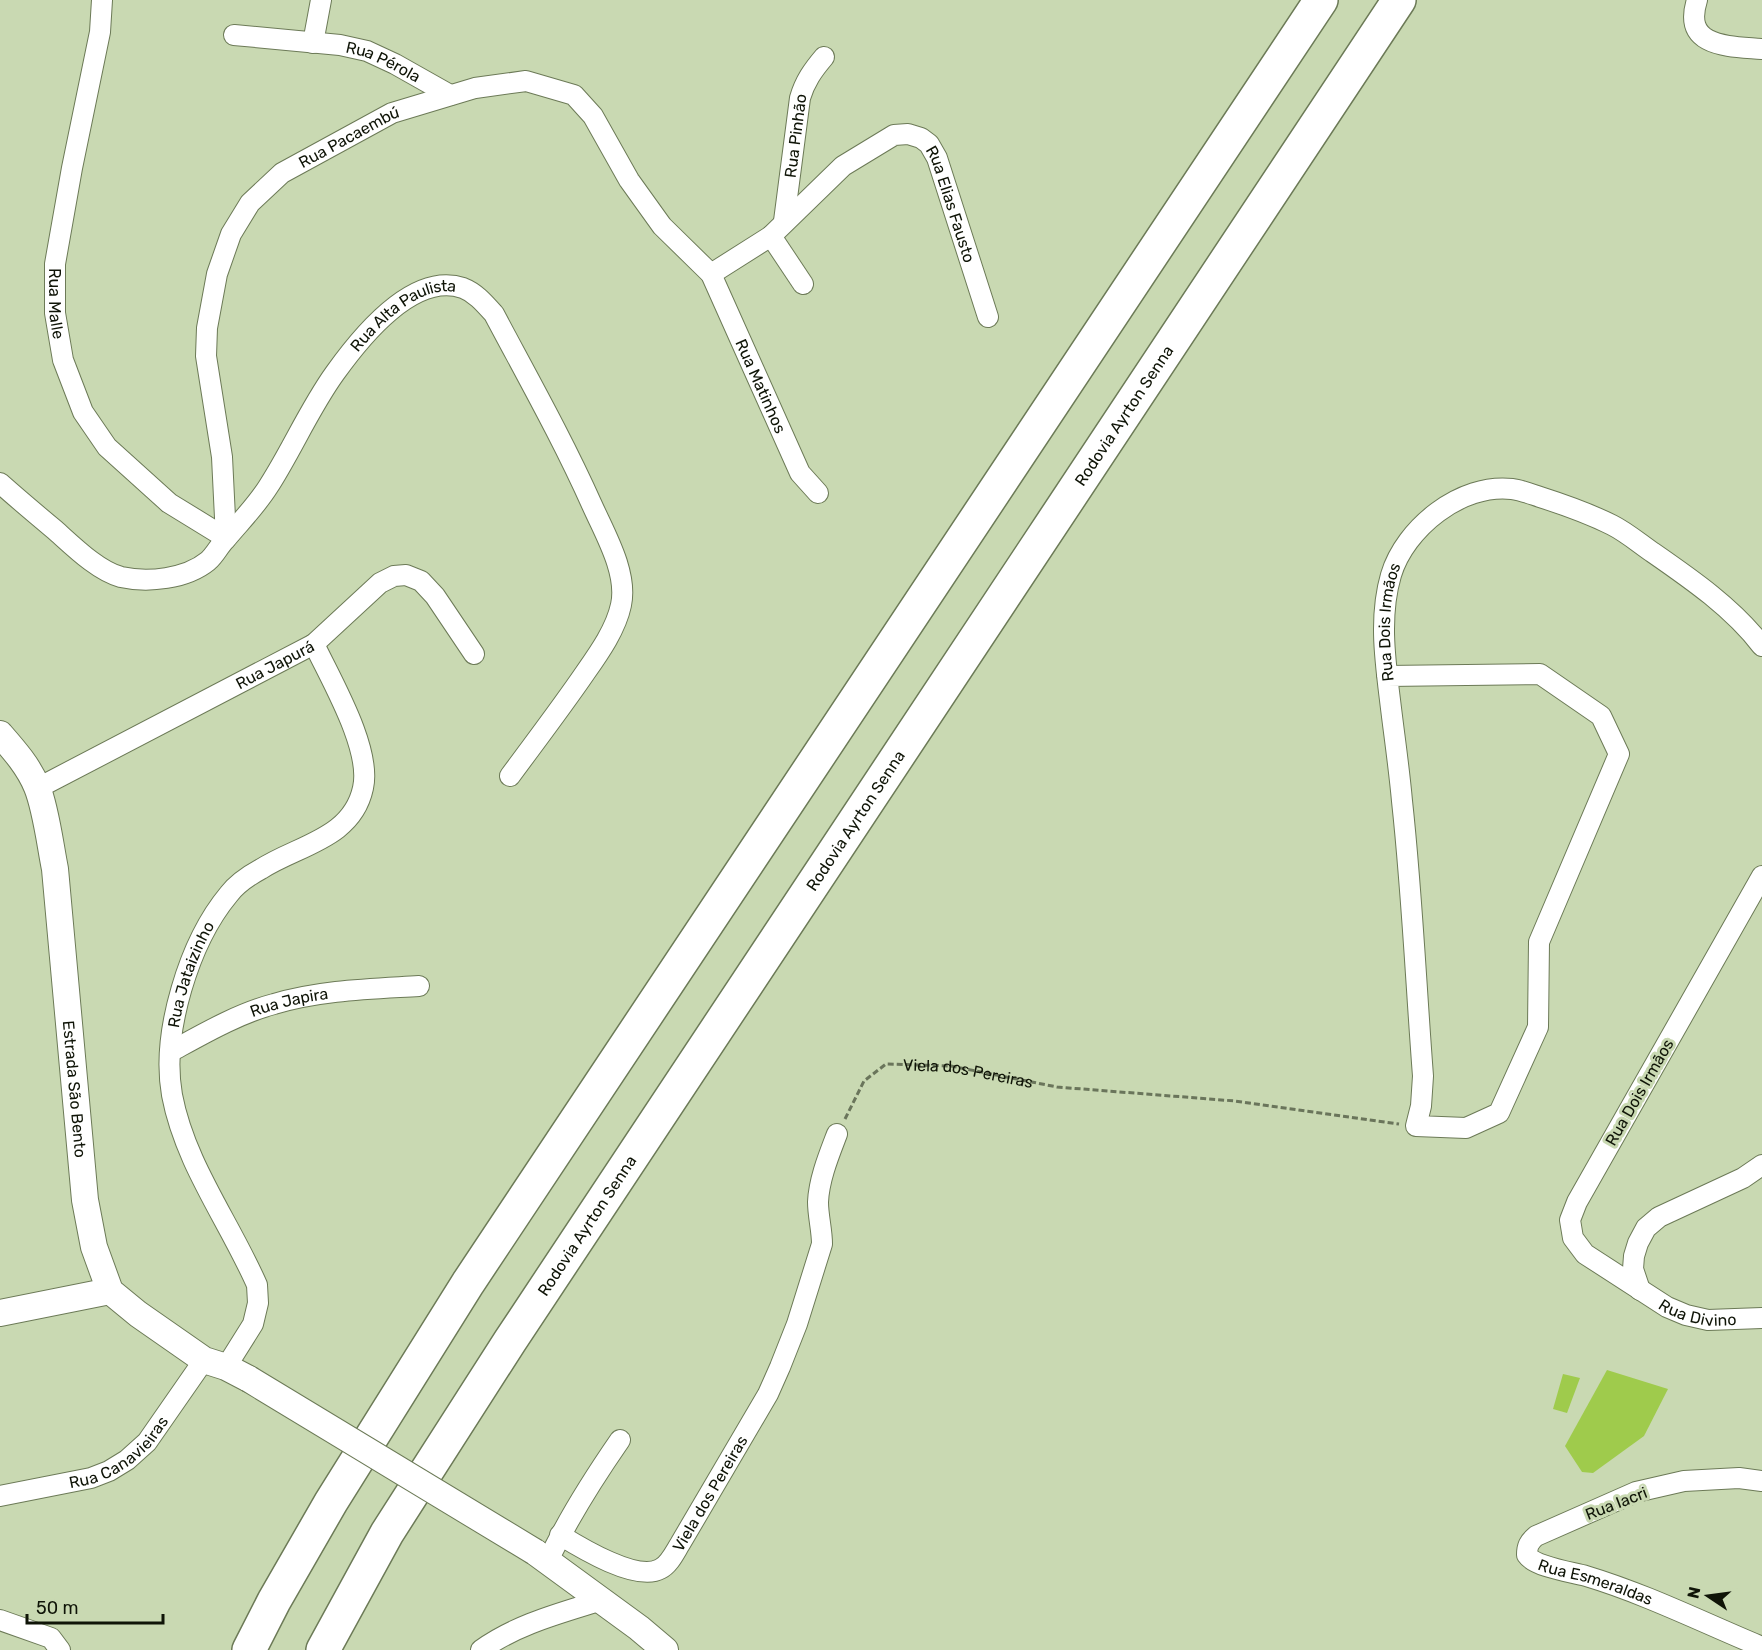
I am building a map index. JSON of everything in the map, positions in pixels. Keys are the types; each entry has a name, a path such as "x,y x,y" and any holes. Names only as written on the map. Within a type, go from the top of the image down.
{"highway":[{"path":"249,1650 274,1601 331,1502 468,1283 1321,0"},
{"name":"Rodovia Ayrton Senna","path":"323,1650 387,1533 504,1349 1399,0"}],"street":[{"name":"Rua Malle","path":"102,0 100,32 72,168 56,264 55,313 63,360 84,412 107,447 169,503 226,538"},
{"path":"312,44 321,0"},
{"path":"1696,0 1693,16 1697,32 1708,40 1729,46 1762,49"},
{"name":"Rua Pérola","path":"234,35 340,45 367,51 450,95"},
{"name":"Rua Pinhão","path":"784,221 800,98 812,70 824,57"},
{"name":"Rua Pacaembú","path":"226,538 222,457 206,356 207,328 217,274 231,234 250,203 282,173 392,113 475,88 526,81 574,95 593,116 629,180 662,226 711,274"},
{"name":"Rua Elias Fausto","path":"711,274 771,236 843,166 894,135 908,134 921,138 929,144 937,158 988,317"},
{"path":"771,236 803,284"},
{"name":"Rua Matinhos","path":"711,274 800,474 818,493"},
{"name":"Rua Alta Paulista","path":"0,483 89,560 118,576 142,580 189,572 208,561 248,515 268,487 334,374 362,339 392,309 416,292 442,285 463,288 479,298 494,315 571,458 615,556 622,586 621,604 600,652 510,776"},
{"name":"Rua Dois Irmãos","path":"1416,1126 1421,1107 1423,1076 1402,803 1384,649 1384,604 1392,573 1406,543 1435,513 1463,497 1487,490 1512,489 1576,508 1615,526 1684,574 1727,609 1750,630 1762,646"},
{"name":"Rua Japurá","path":"38,788 314,644 380,583 394,576 406,575 421,581 435,596 474,654"},
{"name":"Rua Jataizinho","path":"215,1363 253,1324 258,1303 257,1285 198,1173 183,1135 172,1095 170,1052 180,993 194,953 230,893 261,868 319,841 345,823 358,806 364,786 364,764 357,734 314,644"},
{"path":"1388,676 1540,674 1601,716 1619,754 1539,942 1538,1027 1499,1113 1466,1128 1416,1126"},
{"name":"Estrada São Bento","path":"5,748 27,768 38,788 55,869 85,1200 94,1247 110,1291"},
{"name":"Rua Dois Irmãos","path":"1640,1290 1585,1254 1573,1238 1570,1220 1576,1202 1762,876"},
{"name":"Rua Japira","path":"170,1052 226,1022 273,1004 319,993 419,986"},
{"name":"Viela dos Pereiras","path":"560,1535 603,1559 649,1573 664,1567 680,1544 768,1394 780,1367 822,1244 818,1206 819,1192 837,1134"},
{"path":"1640,1290 1633,1269 1634,1256 1646,1228 1659,1217 1743,1178 1762,1165"},
{"name":"Rua Divino","path":"1640,1290 1667,1308 1686,1315 1708,1320 1762,1318"},
{"path":"0,1313 110,1291 138,1314 215,1363 249,1379 542,1557 602,1600 665,1650"},
{"name":"Rua Canavieiras","path":"0,1496 91,1478 127,1460 147,1442 215,1363"},
{"path":"542,1557 560,1535 620,1440"},
{"name":"Rua Iacri","path":"1529,1559 1527,1547 1536,1536 1636,1492 1684,1481 1739,1478 1762,1482"},
{"name":"Rua Esmeraldas","path":"1529,1559 1623,1589 1762,1647"},
{"path":"482,1650 534,1622 602,1600"},
{"path":"0,1620 51,1638 60,1650"}],"path":[{"name":"Viela dos Pereiras","path":"837,1134 864,1081 886,1064 951,1066 1057,1087 1235,1101 1416,1126"}],"shaded area":[{"path":"1607,1370 1668,1389 1644,1436 1593,1473 1582,1472 1565,1446"},
{"path":"1563,1374 1580,1378 1567,1413 1553,1409"}]}
